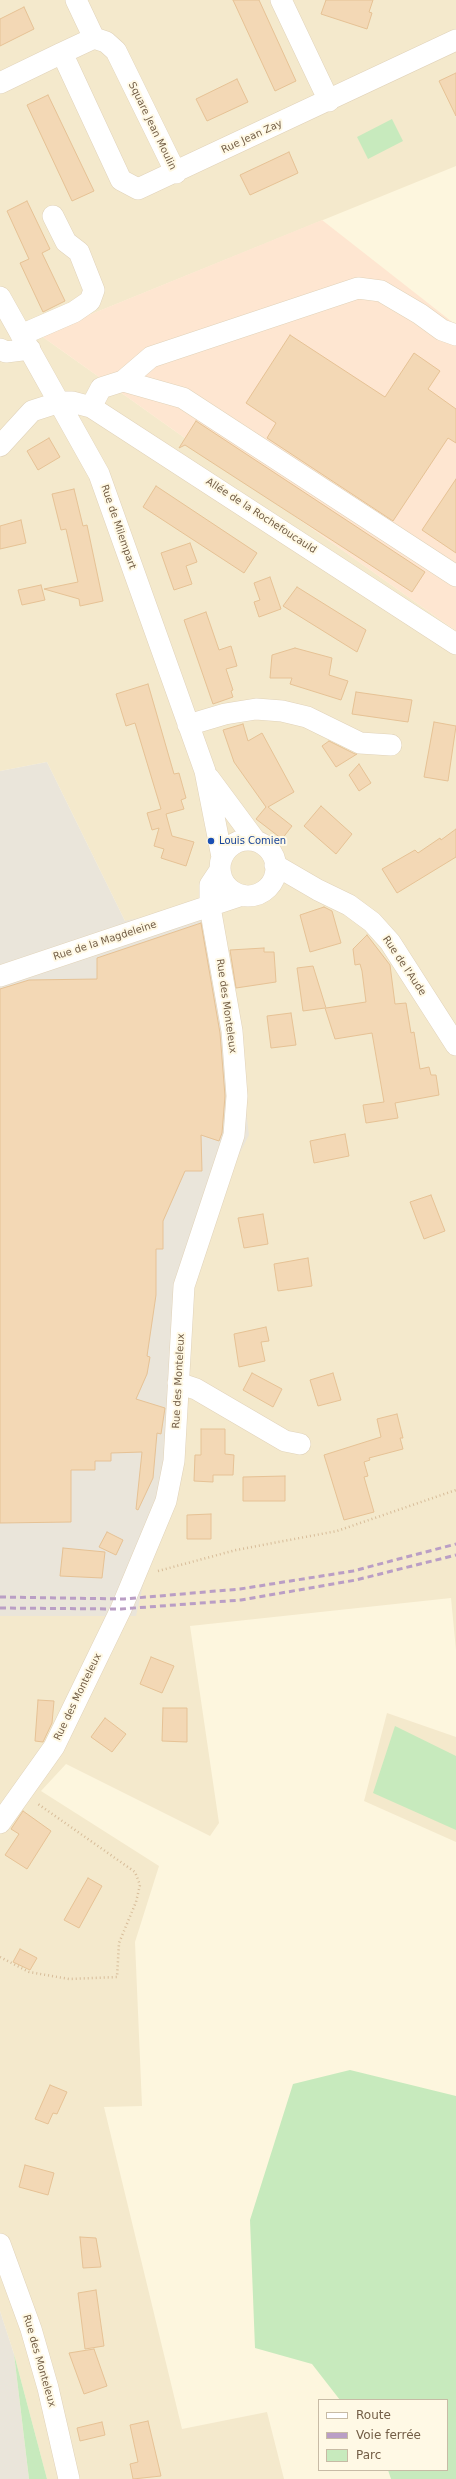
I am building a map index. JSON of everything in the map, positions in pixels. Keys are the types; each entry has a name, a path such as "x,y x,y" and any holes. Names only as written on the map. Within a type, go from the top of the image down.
{"street":[{"path":"0,83 94,38 76,0"},
{"path":"281,0 329,101"},
{"name":"Square Jean Moulin","path":"62,54 121,180 130,187 138,190 176,173 116,51 106,42 94,38"},
{"name":"Rue Jean Zay","path":"176,173 456,40"},
{"path":"0,349 6,352 16,331 74,312 90,301 94,290 79,252 66,242 53,216"},
{"path":"91,407 101,388 123,381 151,358 358,288 381,291 420,314 442,330 456,335"},
{"name":"Rue de Milempart","path":"0,297 16,331 60,402 99,474 205,772 221,863"},
{"path":"123,381 183,398 456,576"},
{"path":"0,446 32,411 60,402"},
{"name":"Allée de la Rochefoucauld","path":"60,402 72,402 91,407 456,644"},
{"path":"188,725 225,714 256,709 282,711 307,718 360,743 391,745"},
{"name":"Rue de Milempart","path":"205,772 255,840"},
{"path":"263,891 272,879 275,865 272,854 265,846 255,840 242,840 230,846 221,863 223,881 231,890 242,895 257,894 263,891 318,890"},
{"name":"Rue des Monteleux","path":"0,1823 54,1747 100,1652 166,1501 174,1461 184,1286 234,1135 237,1096 232,1031 210,907 210,885 221,863"},
{"name":"Rue de l'Aude","path":"275,865 318,890 349,905 372,922 390,942 456,1045"},
{"name":"Rue de la Magdeleine","path":"0,976 210,907 242,895"},
{"path":"178,1383 196,1389 285,1441 300,1444"},
{"name":"Rue des Monteleux","path":"0,2244 30,2329 46,2381 69,2479"}],"path":[{"path":"137,1570 158,1571 236,1550 337,1531 456,1490"},
{"path":"0,1957 29,1972 69,1978 118,1977 119,1943 136,1902 140,1885 135,1872 22,1793"}],"shaded area":[{"path":"0,0 456,0 456,166 40,335 456,631 456,1650 451,1598 190,1626 219,1823 210,1836 66,1764 41,1791 159,1866 135,1942 142,2106 104,2107 182,2429 267,2412 284,2479 47,2479 14,2354 0,2311 0,1616 136,1616 125,921 47,762 0,771"},
{"path":"322,220 456,325 456,631 40,335"},
{"path":"47,762 125,921 220,899 249,1135 176,1277 174,1448 136,1616 0,1616 0,771"},
{"path":"387,1713 456,1737 456,1842 364,1801"},
{"path":"0,2311 14,2354 29,2479 0,2479"}],"green space":[{"path":"392,119 403,141 368,159 357,137"},
{"path":"395,1726 456,1756 456,1830 373,1793"},
{"path":"350,2070 456,2096 456,2479 391,2479 388,2471 448,2471 448,2399 339,2399 312,2364 255,2348 250,2220 293,2084"},
{"path":"14,2354 47,2479 29,2479"}],"building":[{"path":"233,0 259,0 296,81 275,91"},
{"path":"326,0 373,0 369,12 372,13 367,29 321,14"},
{"path":"24,7 34,29 0,46 0,19"},
{"path":"456,73 456,116 439,81"},
{"path":"237,79 248,102 207,121 196,99"},
{"path":"48,95 94,191 72,201 27,105"},
{"path":"289,152 298,173 250,195 240,175"},
{"path":"27,201 50,249 42,253 65,301 43,312 20,263 29,259 7,211"},
{"path":"290,335 385,397 414,353 440,371 428,389 456,409 456,443 448,438 393,521 267,438 276,423 246,403"},
{"path":"196,421 425,572 412,592 185,445 179,448"},
{"path":"49,438 60,457 38,470 27,451"},
{"path":"456,479 456,553 422,530"},
{"path":"156,486 257,553 244,573 143,507"},
{"path":"74,489 83,526 87,525 103,601 80,606 79,599 44,589 78,582 66,529 61,530 52,494"},
{"path":"21,520 26,543 0,549 0,526"},
{"path":"190,543 197,562 186,566 192,584 174,590 161,553"},
{"path":"270,577 281,609 259,617 254,602 260,600 254,583"},
{"path":"41,585 45,600 22,605 18,590"},
{"path":"297,587 366,630 357,652 283,606"},
{"path":"206,612 219,650 231,646 237,666 226,669 233,690 231,691 233,697 213,704 184,620"},
{"path":"295,648 332,658 329,675 348,681 341,700 290,684 292,678 270,678 272,655"},
{"path":"148,684 174,774 179,773 186,798 181,800 184,809 166,814 172,836 194,842 186,866 161,858 164,849 154,846 159,828 152,830 147,813 161,809 135,723 126,726 116,694"},
{"path":"356,692 412,700 408,722 352,714"},
{"path":"434,722 456,726 448,781 424,777"},
{"path":"243,724 248,741 262,733 294,792 268,807 292,826 282,839 256,819 266,807 234,762 223,730"},
{"path":"329,741 357,754 336,767 322,746"},
{"path":"359,764 371,783 359,791 349,775"},
{"path":"321,806 352,834 336,854 304,826"},
{"path":"456,829 456,857 397,893 382,869 415,850 418,853 440,838 441,840"},
{"path":"324,907 332,911 341,943 310,952 300,915"},
{"path":"201,923 220,1033 225,1096 222,1133 219,1141 201,1135 202,1171 185,1171 163,1221 163,1249 156,1249 156,1295 147,1356 150,1357 147,1374 136,1399 165,1408 161,1434 157,1433 153,1478 138,1510 136,1509 142,1452 111,1453 111,1461 95,1461 95,1470 71,1470 71,1522 0,1523 0,989 29,980 97,979 97,958"},
{"path":"367,935 390,965 395,1004 406,1003 411,1033 414,1032 420,1069 429,1067 431,1075 436,1075 439,1095 395,1103 398,1118 366,1123 363,1105 384,1102 372,1033 335,1039 325,1008 303,1011 297,968 313,966 326,1008 366,1002 362,971 360,964 355,965 353,949"},
{"path":"264,948 264,952 274,952 276,982 236,988 230,950"},
{"path":"291,1013 296,1045 271,1048 267,1016"},
{"path":"345,1134 349,1156 314,1163 310,1141"},
{"path":"431,1195 445,1231 424,1239 410,1202"},
{"path":"263,1214 268,1244 244,1248 238,1218"},
{"path":"308,1258 312,1286 278,1291 274,1264"},
{"path":"266,1327 269,1341 261,1342 265,1361 239,1367 234,1334"},
{"path":"252,1373 282,1389 273,1407 243,1390"},
{"path":"333,1373 341,1400 318,1406 310,1380"},
{"path":"397,1414 403,1438 400,1438 403,1449 369,1458 370,1460 364,1462 368,1476 364,1477 374,1512 344,1520 324,1455 381,1437 377,1419"},
{"path":"201,1429 225,1429 225,1454 234,1455 233,1475 213,1475 213,1482 194,1481 195,1455 201,1455"},
{"path":"285,1476 285,1501 243,1501 243,1477"},
{"path":"211,1514 211,1539 187,1539 187,1515"},
{"path":"107,1532 123,1540 116,1555 99,1547"},
{"path":"63,1548 105,1552 102,1578 60,1576"},
{"path":"151,1657 174,1666 162,1693 140,1684"},
{"path":"38,1700 54,1701 52,1723 43,1742 35,1741"},
{"path":"163,1708 187,1708 187,1742 162,1741"},
{"path":"105,1718 126,1734 112,1752 91,1737"},
{"path":"23,1811 51,1831 27,1869 5,1855 19,1834 11,1829"},
{"path":"88,1878 102,1886 79,1928 64,1920"},
{"path":"20,1949 37,1958 30,1970 13,1962"},
{"path":"50,2085 67,2092 57,2114 53,2113 48,2124 35,2119"},
{"path":"25,2165 54,2173 48,2195 19,2187"},
{"path":"80,2237 96,2238 101,2267 83,2268"},
{"path":"96,2290 104,2346 85,2349 78,2293"},
{"path":"94,2349 107,2386 84,2394 69,2353"},
{"path":"148,2421 161,2476 133,2479 130,2464 138,2462 130,2425"},
{"path":"102,2422 105,2435 80,2441 77,2428"}],"railway":[{"path":"0,1597 124,1599 240,1589 353,1571 456,1544"},
{"path":"0,1608 121,1609 241,1600 356,1580 456,1555"}],"place":[{"name":"Louis Comien","path":"211,841"}]}
